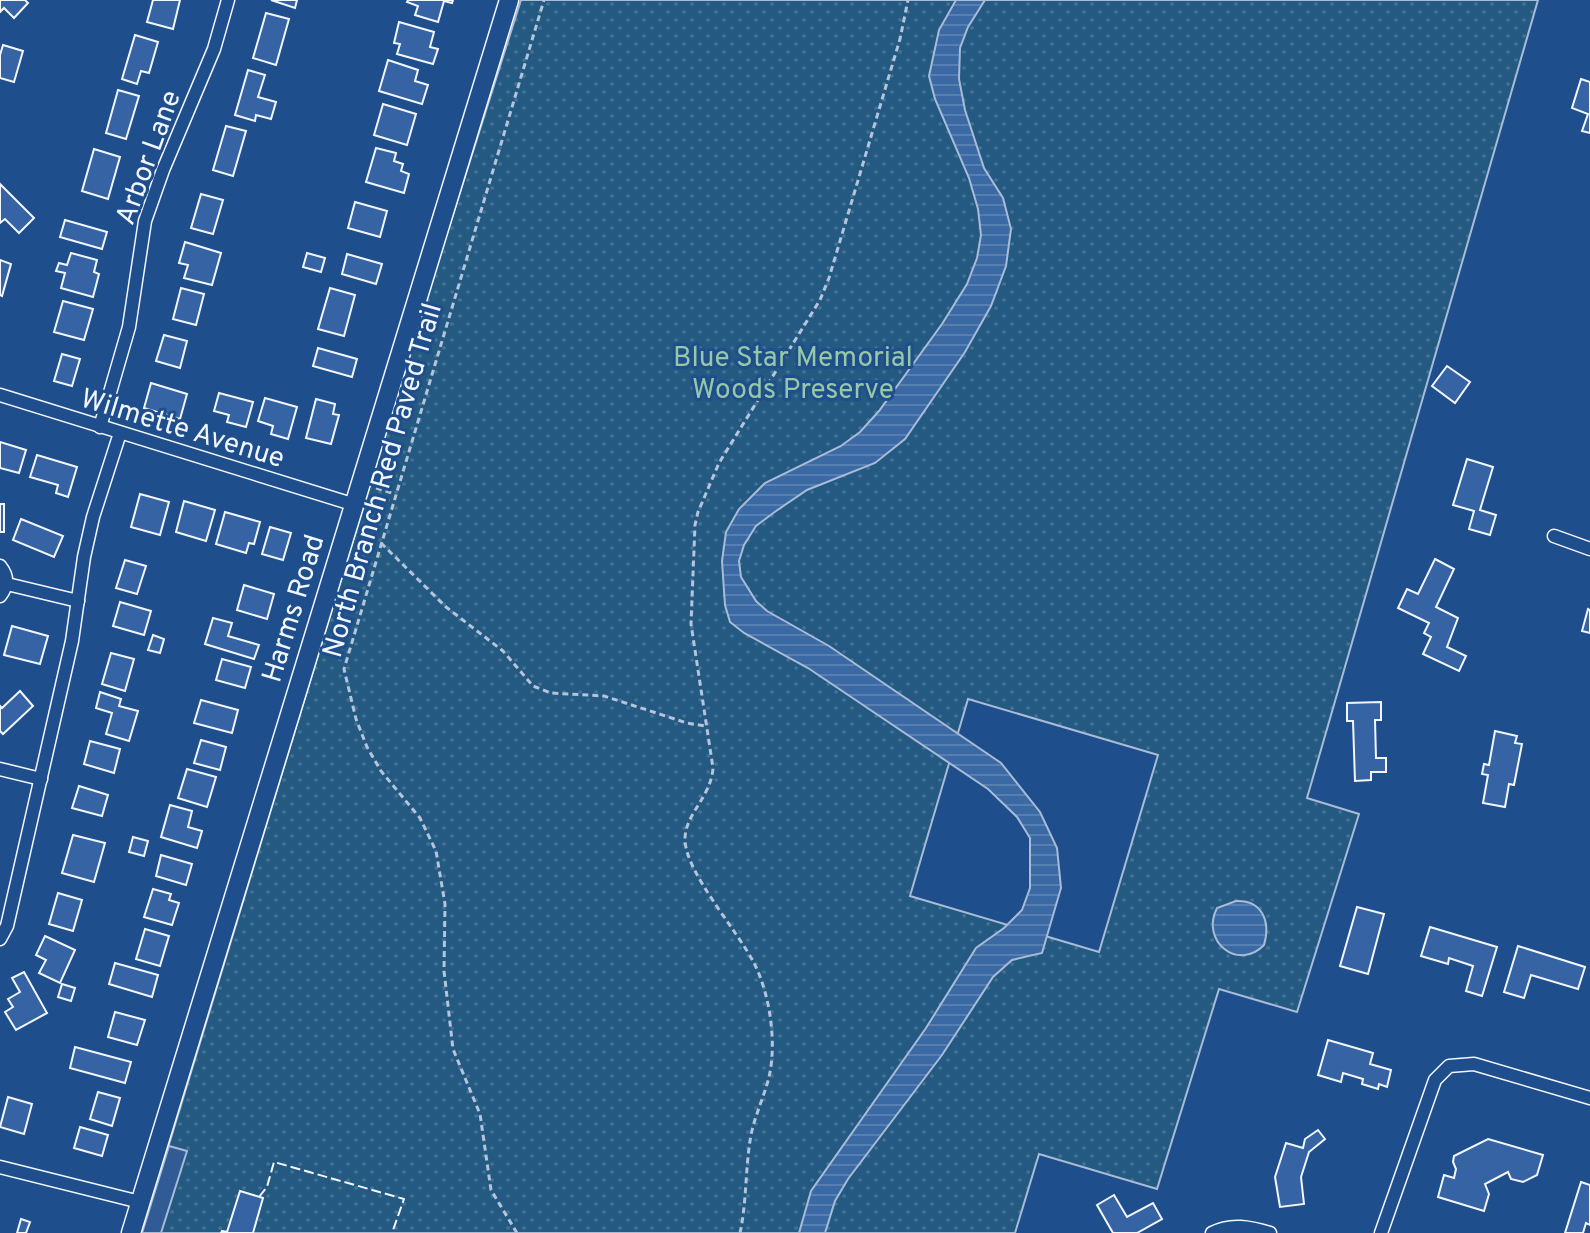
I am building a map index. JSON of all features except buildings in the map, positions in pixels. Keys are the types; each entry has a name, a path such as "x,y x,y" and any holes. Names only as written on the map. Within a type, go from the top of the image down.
{"main road":[{"name":"Harms Road","path":"131,1233 509,0"}],"street":[{"name":"Arbor Lane","path":"100,427 129,327 145,221 214,49 228,0"},
{"name":"Wilmette Avenue","path":"0,395 352,504"},
{"path":"0,939 7,926 41,779 93,517 120,433"},
{"path":"1554,536 1590,549"},
{"path":"0,566 7,578 0,596"},
{"path":"7,584 78,601"},
{"path":"0,769 41,779"},
{"path":"1381,1233 1435,1080 1449,1066 1460,1063 1483,1066 1590,1098"},
{"path":"0,1167 140,1202"},
{"path":"1212,1233 1222,1227 1248,1227 1270,1233"}],"path":[{"name":"North Branch Red Paved Trail","path":"517,1233 491,1190 480,1114 453,1049 444,971 445,904 436,851 420,818 381,771 367,747 344,669 544,0"},
{"path":"740,1233 751,1134 769,1078 772,1038 761,977 735,931 695,873 685,842 686,827 712,781 713,768 691,624 695,525 719,463 811,317 829,278 900,39 908,0"},
{"path":"369,487 395,494"},
{"path":"380,542 446,607 503,651 533,686 551,693 604,696 705,726"}],"green space":[{"name":"Blue Star Memorial Woods Preserve","path":"521,0 1538,0 1307,798 1359,814 1297,1012 1219,989 1157,1189 1039,1154 1015,1233 142,1233 436,268","holes":["968,699 1158,755 1099,952 910,896"]}],"shaded area":[{"path":"956,0 985,0 968,27 960,48 959,79 965,110 984,168 1003,198 1011,229 1006,266 991,306 965,352 905,439 875,463 807,490 776,511 756,526 744,545 739,561 741,577 756,601 767,611 829,646 1001,763 1040,812 1057,848 1061,888 1042,953 1012,960 993,977 942,1055 848,1179 835,1201 825,1233 799,1233 811,1191 926,1028 976,948 1004,928 1022,910 1030,888 1030,838 1017,817 988,789 808,668 744,633 730,622 725,605 722,561 726,532 739,509 765,483 841,446 860,432 879,411 942,324 967,284 977,258 981,235 978,209 929,76 939,30"},
{"path":"1236,901 1252,904 1265,920 1264,945 1254,953 1233,954 1224,949 1214,932 1213,920 1217,908"},
{"path":"169,1146 187,1151 161,1233 142,1233"}],"fence":[{"path":"259,1197 267,1187 274,1162 404,1199 392,1233"}]}
